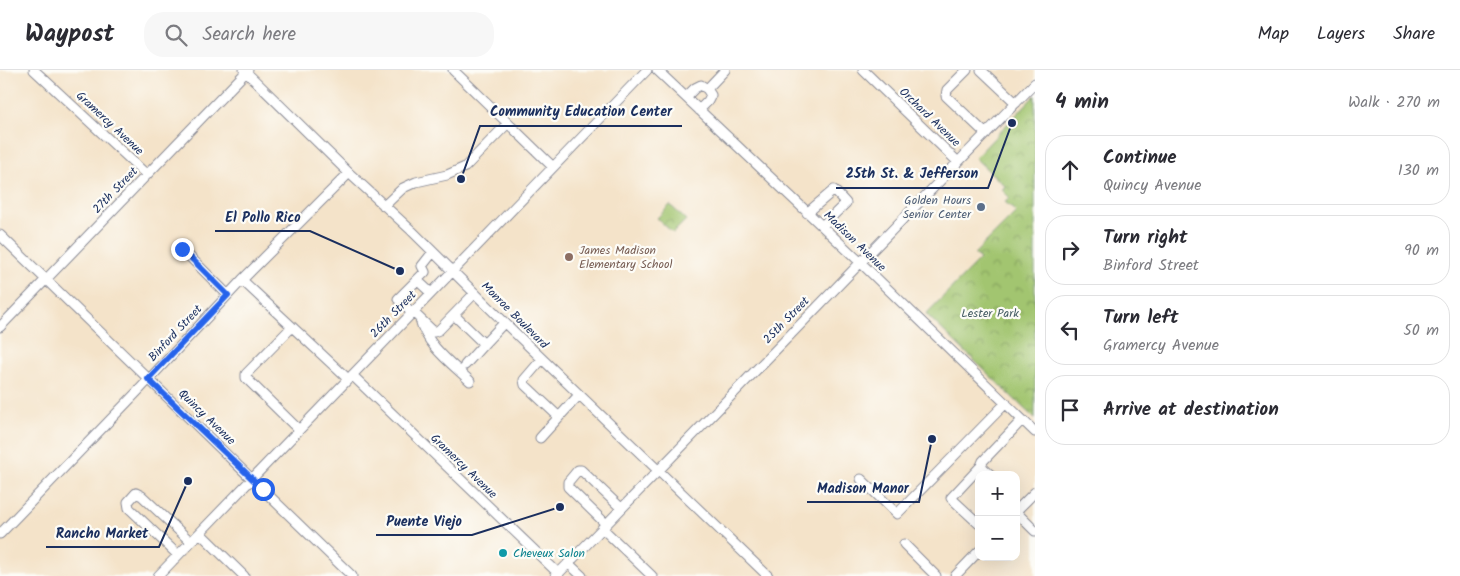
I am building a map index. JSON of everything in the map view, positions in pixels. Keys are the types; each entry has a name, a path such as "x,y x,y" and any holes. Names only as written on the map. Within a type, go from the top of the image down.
{"street":[{"name":"Gramercy Avenue","path":"34,70 147,175"},
{"path":"453,70 553,167"},
{"name":"26th Street","path":"158,576 647,70"},
{"name":"Madison Avenue","path":"657,70 860,262 1035,432"},
{"path":"707,89 725,70"},
{"name":"Orchard Avenue","path":"863,70 958,162"},
{"path":"967,70 946,90 946,96 986,134"},
{"path":"981,70 1016,103"},
{"name":"27th Street","path":"0,327 246,71"},
{"name":"Monroe Boulevard","path":"246,71 349,173 453,271 504,323 768,576"},
{"name":"25th Street","path":"558,575 1035,83"},
{"path":"686,97 698,86 701,85 707,89 711,95 710,98 699,110"},
{"path":"384,206 403,188 416,182 447,176 465,166 508,123"},
{"name":"Binford Street","path":"0,534 242,280 349,173"},
{"path":"807,212 834,190 846,203 822,226"},
{"name":"Quincy Avenue","path":"0,236 352,576"},
{"path":"182,249 228,295"},
{"path":"433,252 422,266 425,272 398,299 434,332 439,330 475,293"},
{"name":"Gramercy Avenue","path":"242,280 291,328 296,329 350,377 558,575"},
{"path":"417,280 431,293"},
{"path":"454,315 484,344"},
{"path":"420,319 423,330 433,346 470,381"},
{"path":"465,365 504,323"},
{"path":"291,328 246,374 246,378 299,430"},
{"path":"542,359 524,380 525,385 559,417"},
{"path":"540,438 579,394"},
{"path":"861,479 897,514 1006,403"},
{"path":"975,520 951,498 1022,420"},
{"path":"982,466 986,471"},
{"path":"621,508 582,470 578,470 568,482 568,487 652,576"},
{"path":"1020,505 1035,492"},
{"path":"178,555 129,508 128,502 136,493 142,496 191,542"},
{"path":"1020,510 1035,531"},
{"path":"200,533 244,576"},
{"path":"904,544 936,576"},
{"path":"957,575 975,555"},
{"path":"568,564 582,576"}],"green space":[{"name":"Lester Park","path":"1035,95 1035,419 926,314 980,259 974,254 1016,212 1005,202 1010,198 1002,190 1005,186 975,158"},
{"path":"670,205 686,220 673,233 657,218"}],"place":[{"name":"25th St. & Jefferson","path":"1012,123"},
{"name":"Community Education Center","path":"461,179"},
{"name":"Golden Hours Senior Center","path":"981,207"},
{"name":"James Madison Elementary School","path":"569,257"},
{"name":"El Pollo Rico","path":"400,271"},
{"name":"Madison Manor","path":"932,439"},
{"name":"Rancho Market","path":"188,481"},
{"name":"Puente Viejo","path":"560,507"},
{"name":"Cheveux Salon","path":"503,553"}],"route":[{"path":"182,249 228,295 148,379 263,489"}]}
